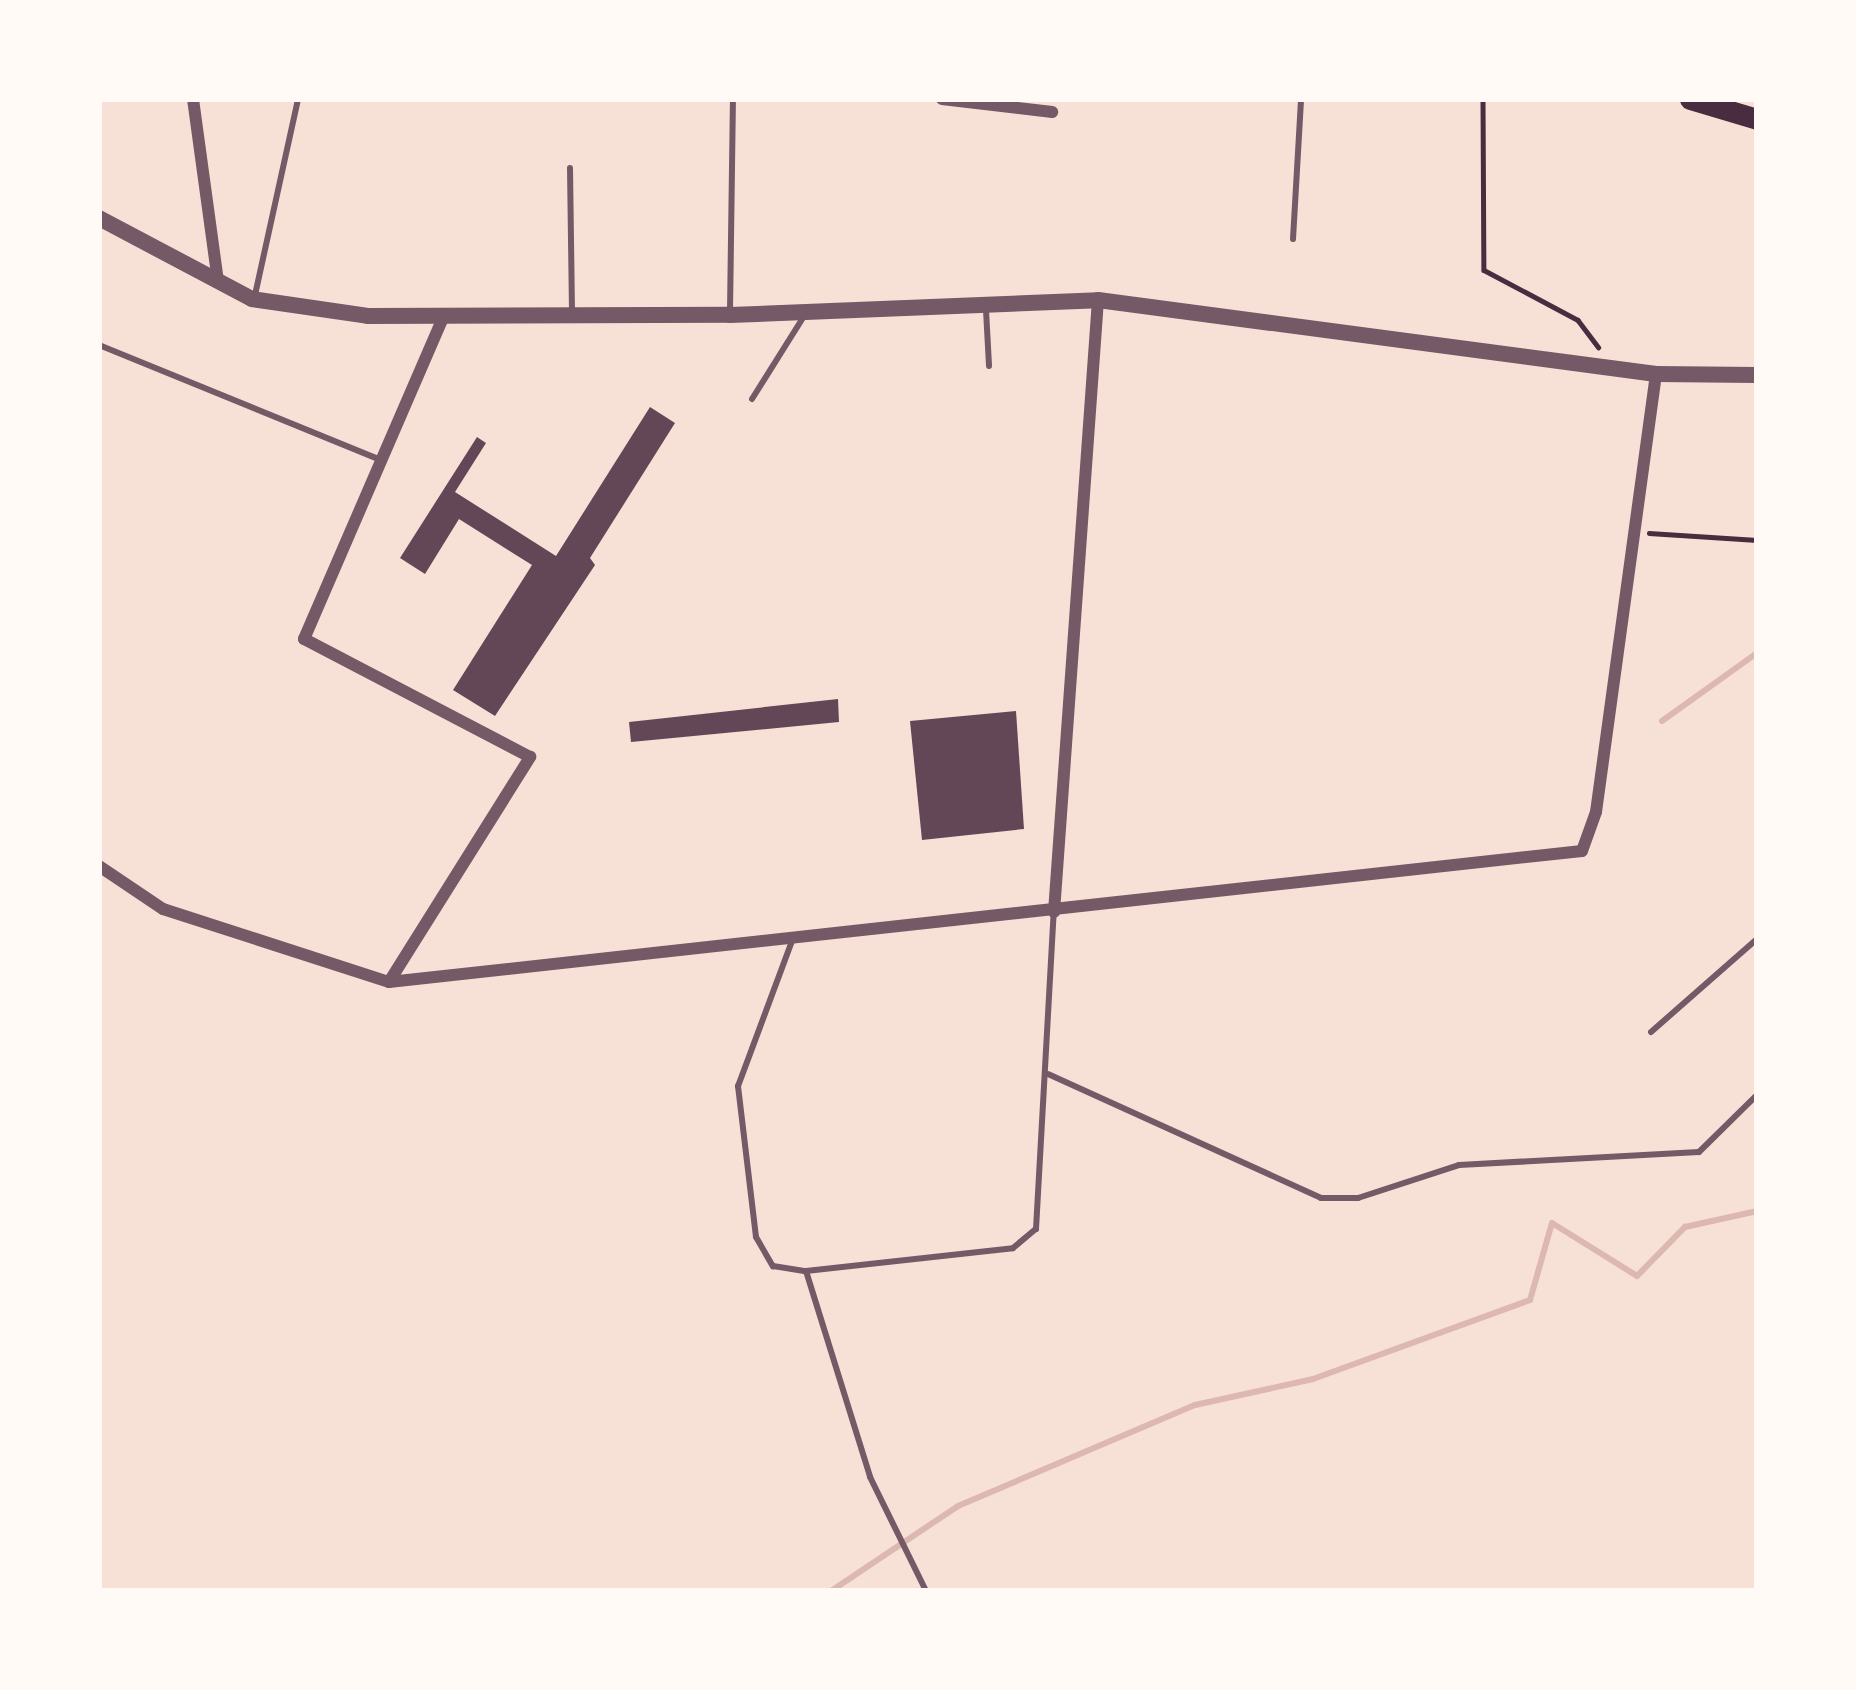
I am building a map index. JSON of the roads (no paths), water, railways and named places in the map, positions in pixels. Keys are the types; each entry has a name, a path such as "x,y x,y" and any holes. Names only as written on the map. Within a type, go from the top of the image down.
{"main road":[{"path":"1690,99 1757,119"}],"street":[{"path":"194,99 218,280"},
{"path":"942,99 1052,112"},
{"path":"99,218 252,299 368,316 730,315 1098,300 1656,374 1757,375"},
{"path":"1054,912 1098,300"},
{"path":"389,982 530,757 304,639 444,316"},
{"path":"99,866 163,909 389,982 1582,851 1596,812 1656,374"}],"lane":[{"path":"252,299 298,99"},
{"path":"730,315 733,99"},
{"path":"1293,239 1301,99"},
{"path":"570,168 572,315"},
{"path":"986,304 989,366"},
{"path":"752,400 807,311"},
{"path":"99,345 381,460"},
{"path":"793,940 738,1086 756,1238 773,1266 806,1271 1013,1248 1036,1229 1054,912"},
{"path":"1652,1032 1757,939"},
{"path":"1047,1074 1321,1198 1358,1198 1459,1165 1699,1152 1757,1096"},
{"path":"806,1271 870,1477 926,1591"}],"waterway":[{"path":"1662,721 1757,653"},
{"path":"831,1591 958,1506 1195,1405 1313,1379 1530,1300 1552,1223 1637,1276 1685,1227 1757,1211"}]}
